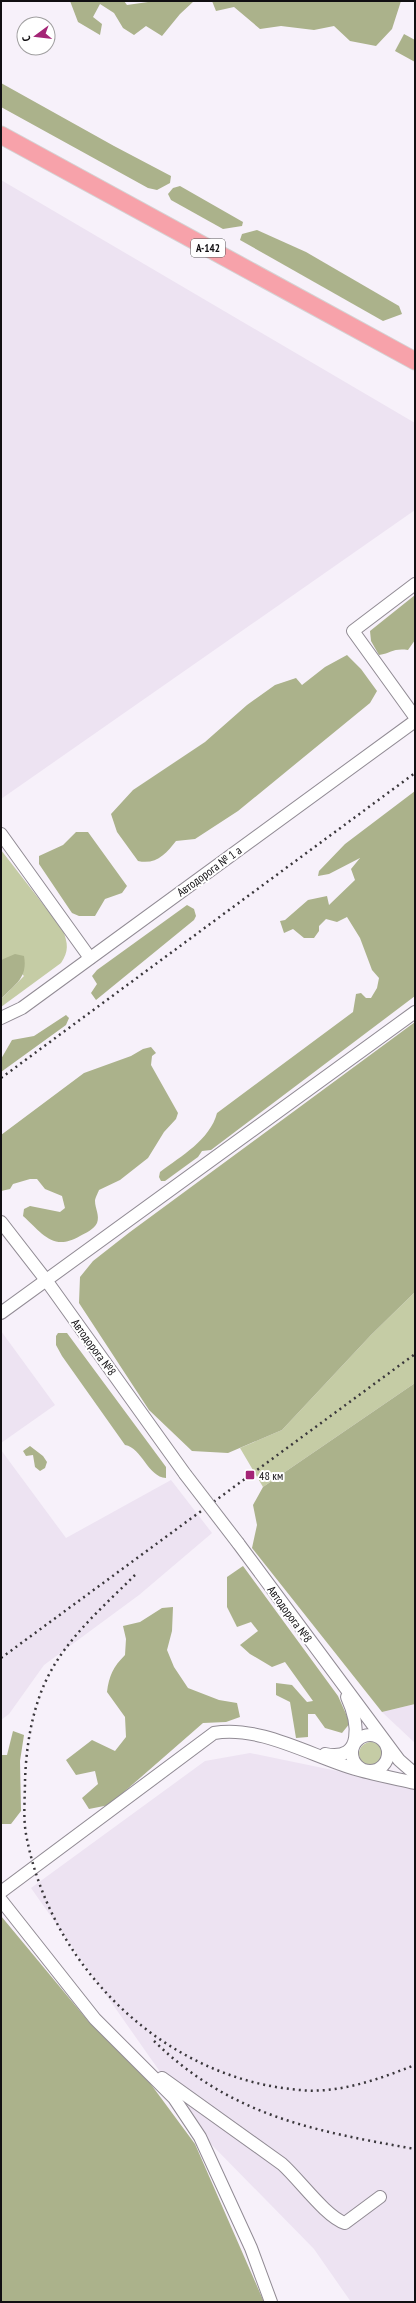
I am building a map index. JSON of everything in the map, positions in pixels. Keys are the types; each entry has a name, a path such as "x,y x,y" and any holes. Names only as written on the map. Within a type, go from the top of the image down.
{"highway":[{"name":"А-142","path":"1,135 415,361"}],"street":[{"path":"415,584 353,631 415,717"},
{"name":"Автодорога № 1 а","path":"1,1018 22,1008 415,721"},
{"path":"1,834 90,958"},
{"path":"1,1313 415,1012"},
{"name":"Автодорога №8","path":"1,1222 46,1280 185,1474 238,1543 342,1685 403,1764 415,1774"},
{"name":"Автодорога №8","path":"342,1685 356,1721 357,1733 354,1742"},
{"path":"1,1892 214,1733 228,1731 243,1732 365,1770 415,1783"},
{"path":"302,1750 337,1755 346,1751 354,1742 361,1737 370,1734 378,1736 386,1742 388,1753 386,1762 377,1770 365,1770 354,1761 352,1753 354,1742"},
{"path":"1,1900 95,2019 174,2098 200,2137 251,2248 271,2302"},
{"path":"138,2062 282,2164 298,2178 335,2220 345,2223 380,2197"}],"shaded area":[{"path":"1,180 415,423 415,510 1,799"},
{"path":"1,1331 55,1405 1,1443"},
{"path":"1,1450 66,1538 171,1480 212,1533 139,1595 44,1665 9,1714 1,1720"},
{"path":"415,1704 415,1743 382,1712"},
{"path":"250,1753 415,1787 415,2302 351,2302 314,2249 210,2143 31,1888 205,1761"}],"green space":[{"path":"70,1 124,1 127,5 155,1 194,1 180,14 162,36 146,26 134,35 123,28 114,13 100,4 93,17 102,24 100,35 78,22"},
{"path":"212,1 401,1 392,29 376,46 350,41 334,26 314,30 281,26 260,29 234,7 216,11"},
{"path":"404,34 415,40 415,62 395,51"},
{"path":"1,83 171,176 170,183 157,190 148,188 1,107"},
{"path":"180,186 243,222 242,226 223,229 171,200 168,194 173,188"},
{"path":"257,230 306,252 399,306 402,314 383,321 240,240 242,234"},
{"path":"415,595 415,640 408,650 396,650 379,655 371,641 370,631"},
{"path":"347,655 361,669 377,691 370,703 238,811 195,839 176,841 164,854 155,860 144,862 138,861 117,832 111,814 133,790 205,742 247,705 275,685 296,678 302,685 325,667"},
{"path":"415,791 415,996 211,1150 202,1151 198,1157 165,1181 161,1181 159,1177 160,1172 194,1147 208,1131 217,1113 353,1012 356,994 361,993 366,998 371,998 377,988 379,978 372,970 360,938 347,917 337,922 326,919 319,926 319,931 314,938 304,938 293,929 284,933 280,921 285,920 308,900 327,896 329,905 355,880 351,869 360,858 329,874 318,876 319,871 345,844"},
{"path":"76,832 88,832 127,886 122,893 105,899 95,916 79,916 72,913 39,864 39,856 63,845"},
{"path":"1,850 63,930 67,947 61,963 1,1007 1,999 24,976 7,959 1,960"},
{"path":"187,905 194,909 196,916 194,920 96,1000 91,993 97,984 92,976 97,970"},
{"path":"15,954 24,956 24,970 19,980 1,999 1,960"},
{"path":"66,1015 69,1018 66,1025 1,1072 1,1059 12,1040 34,1036"},
{"path":"415,1022 415,1292 371,1335 282,1430 228,1453 192,1451 149,1410 79,1303 80,1277 93,1261 130,1232"},
{"path":"151,1047 156,1053 152,1056 151,1065 178,1113 176,1119 164,1132 148,1158 120,1180 99,1190 95,1201 98,1220 94,1227 71,1240 62,1242 48,1238 23,1216 24,1209 30,1206 60,1212 65,1208 62,1196 45,1189 37,1179 30,1179 13,1184 10,1189 1,1191 1,1135 84,1073"},
{"path":"415,1292 415,1383 263,1487 240,1448 282,1430 371,1335"},
{"path":"58,1333 67,1333 166,1467 166,1478 154,1473 136,1451 125,1445 62,1356 56,1345 56,1336"},
{"path":"415,1383 415,1704 382,1712 252,1548 257,1525 253,1505 263,1487"},
{"path":"30,1446 43,1456 47,1462 45,1468 40,1471 35,1467 33,1455 26,1456 23,1451"},
{"path":"243,1566 338,1696 350,1723 342,1733 325,1728 315,1714 308,1714 308,1737 296,1738 290,1702 276,1695 276,1683 292,1685 307,1702 313,1701 285,1662 272,1667 250,1654 240,1645 258,1631 251,1622 237,1627 227,1607 227,1577"},
{"path":"173,1607 172,1631 167,1650 174,1667 188,1688 219,1700 237,1703 240,1717 226,1722 203,1723 109,1805 89,1809 82,1798 98,1784 95,1771 76,1775 66,1760 92,1740 115,1751 126,1737 125,1717 107,1692 112,1672 125,1655 126,1639 123,1626 140,1622 162,1608"},
{"path":"13,1731 24,1735 20,1761 21,1811 11,1824 1,1824 1,1755 7,1755"},
{"path":"371,1742 380,1745 383,1754 380,1763 371,1766 362,1763 359,1754 362,1745"},
{"path":"1,1916 89,2022 147,2079 195,2144 264,2302 1,2302"}],"railway":[{"path":"1,1078 415,773"},
{"path":"1,1658 415,1354"},
{"path":"135,1575 84,1626 62,1654 52,1669 39,1696 33,1720 28,1744 26,1769 24,1808 25,1828 39,1883 60,1929 87,1971 121,2008 160,2039 203,2064 250,2081 300,2090 315,2091 344,2088 373,2080 415,2065"},
{"path":"154,2041 183,2066 213,2087 244,2103 308,2127 415,2149"}],"place":[{"name":"48 км","path":"250,1475"}]}
